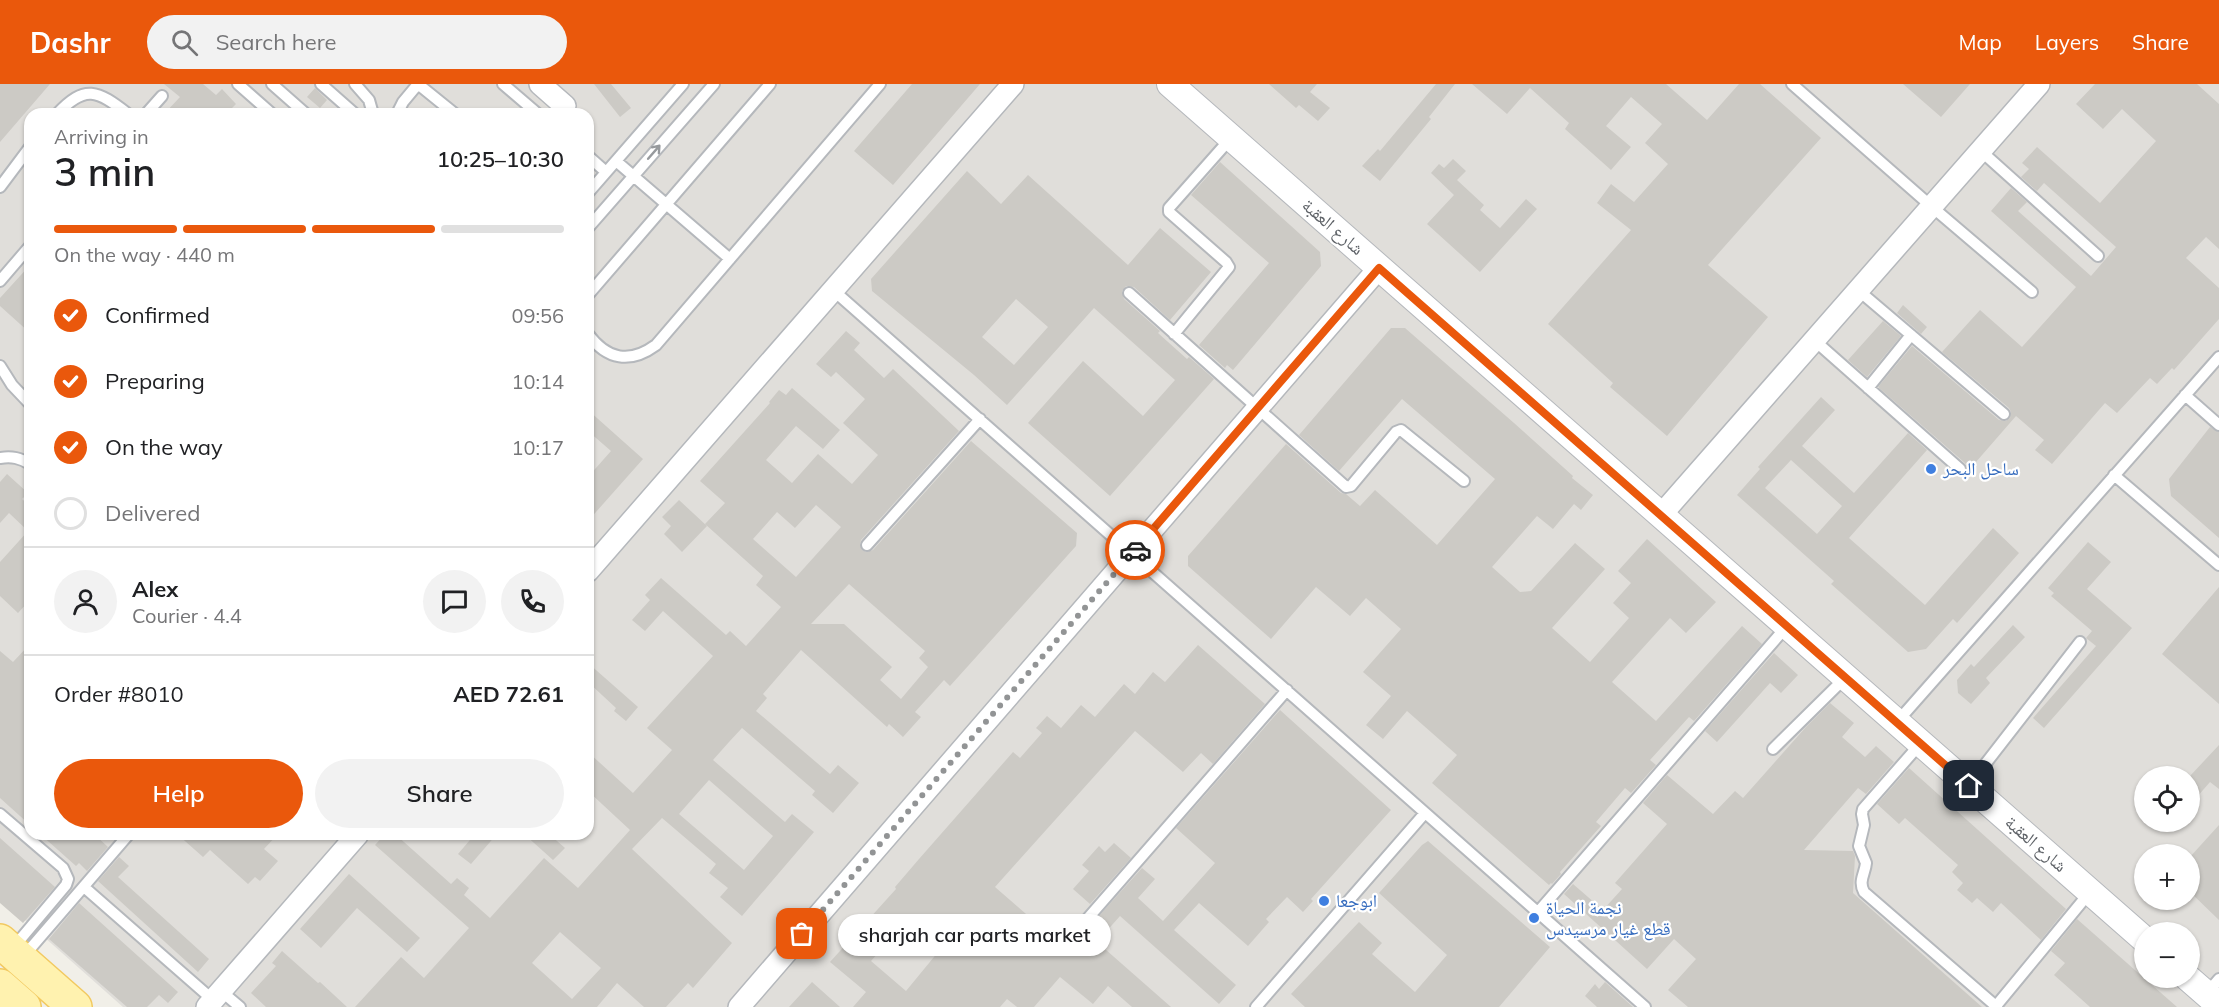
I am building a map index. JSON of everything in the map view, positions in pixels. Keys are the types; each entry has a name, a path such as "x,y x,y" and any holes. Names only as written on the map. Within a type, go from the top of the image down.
{"main road":[{"path":"11,951 75,1007"},
{"path":"0,986 24,1007"}],"street":[{"path":"540,84 565,106"},
{"path":"594,564 1013,84"},
{"name":"شارع العقبة","path":"1170,84 2134,930"},
{"path":"1661,515 2039,84"},
{"path":"739,1007 1379,268"},
{"path":"214,999 353,840"}],"lane":[{"path":"238,84 265,108"},
{"path":"272,84 299,108"},
{"path":"321,84 348,108"},
{"path":"355,84 369,100 371,108"},
{"path":"400,108 418,84 447,108"},
{"path":"503,84 531,108"},
{"path":"594,186 683,84"},
{"path":"594,221 714,84"},
{"path":"594,288 770,84"},
{"path":"594,342 606,352 619,357 632,357 645,353 656,345 880,84"},
{"path":"1792,84 2032,292"},
{"path":"62,108 74,95 91,92 107,98 120,108"},
{"path":"151,108 162,96"},
{"path":"1174,334 1229,267 1171,213 1169,208 1231,138"},
{"path":"1981,151 2098,256"},
{"path":"0,187 24,155"},
{"path":"594,161 606,172"},
{"path":"616,161 730,259"},
{"path":"0,281 24,253"},
{"path":"834,290 1645,1007"},
{"path":"1858,290 2004,414"},
{"path":"1129,293 1346,487 1351,486 1398,430 1401,430 1464,481"},
{"path":"1868,388 1911,335"},
{"path":"1814,340 1960,469"},
{"path":"1897,722 2219,357"},
{"path":"0,366 24,395"},
{"path":"2185,395 2219,425"},
{"path":"867,545 980,419"},
{"path":"0,458 11,457 24,461"},
{"path":"2114,475 2219,566"},
{"path":"1538,912 1787,626"},
{"path":"1969,786 2080,642"},
{"path":"1773,749 1846,677"},
{"path":"1068,941 1287,690"},
{"path":"1921,743 1863,808 1864,825 1859,846 1866,863 1861,881 1864,892 1997,1006 2090,892"},
{"path":"1256,1007 1425,813"},
{"path":"0,814 24,835"},
{"path":"11,951 66,885 68,879 63,868 30,840"},
{"path":"11,951 84,887 124,840"},
{"path":"84,887 214,999 240,1007"}],"shaded area":[{"path":"0,84 2219,84 2219,1007 123,1007 0,898"}],"building":[{"path":"0,84 50,84 29,108 24,108 24,114 0,142"},
{"path":"164,84 203,84 216,95 222,89 236,104 232,108 170,108 180,97"},
{"path":"594,84 611,84 631,108 620,117"},
{"path":"912,84 980,84 893,185 854,151"},
{"path":"1269,84 1317,84 1310,92 1330,108 1318,121 1299,105 1296,108"},
{"path":"1436,84 1455,84 1429,117 1431,119 1380,181 1362,166 1378,149 1380,151"},
{"path":"1472,84 1666,84 1707,120 1739,84 1760,84 1821,138 1708,265 1768,317 1667,436 1610,387 1613,383 1548,324 1631,230 1597,203 1611,184 1634,202 1668,164 1645,143 1662,124 1631,97 1606,126 1631,147 1611,170 1565,129 1569,123 1530,88 1507,114"},
{"path":"1903,84 1970,84 1941,117"},
{"path":"2095,84 2197,84 2219,104 2219,249 2206,237 2186,258 2219,288 2219,319 2174,370 2172,368 2157,384 2150,378 2117,413 2105,403 2052,464 2035,450 2044,440 2016,416 1969,470 1965,463 1878,387 1912,346 1999,420 2006,421 2010,418 2009,408 1942,352 1980,310 2022,347 2076,287 1991,211 2011,188 2027,202 2018,211 2091,276 2116,247 2044,183 2037,191 2021,177 2029,169 2022,163 2037,147 2100,203 2156,141 2122,109 2103,129 2076,104"},
{"path":"315,88 327,100 320,108 307,97"},
{"path":"1453,159 1466,171 1457,180 1484,205 1480,210 1500,228 1526,199 1537,209 1480,272 1427,224 1454,195 1431,173 1439,164 1444,168"},
{"path":"1220,162 1320,252 1321,266 1233,370 1227,365 1225,368 1199,345 1269,263 1191,195"},
{"path":"967,171 1001,204 1028,175 1128,265 1160,228 1211,272 1170,320 1134,287 1126,286 1122,291 1124,299 1160,331 1158,333 1214,379 1110,496 1028,423 1083,361 1143,416 1175,380 1094,308 1007,405 872,291 871,279","holes":["1016,299 1048,327 1014,365 982,337"]},
{"path":"24,272 24,328 0,306 0,298"},
{"path":"1903,305 1927,327 1921,334 1897,313"},
{"path":"1883,321 1901,336 1867,377 1848,360"},
{"path":"1391,328 1405,328 1593,495 1581,510 1574,504 1553,529 1537,516 1492,567 1520,592 1531,591 1575,543 1605,569 1552,628 1590,662 1629,618 1613,603 1631,583 1618,571 1647,539 1716,602 1686,633 1670,618 1612,682 1656,721 1742,626 1762,644 1694,721 1689,717 1650,760 1656,765 1631,793 1625,788 1596,822 1601,826 1549,885 1432,783 1457,755 1407,711 1383,739 1366,725 1391,696 1363,672 1401,629 1366,598 1350,616 1316,587 1271,639 1188,566 1188,556 1286,444 1341,493 1346,494 1360,506 1375,490 1437,545 1495,479 1402,399 1339,471 1299,435"},
{"path":"846,331 860,343 854,350 884,378 893,369 959,431 861,540 862,550 866,552 873,550 971,441 1077,533 1076,546 950,686 944,680 915,712 921,717 903,737 889,724 887,727 801,650 763,694 767,698 756,711 830,774 838,765 859,783 833,813 812,795 815,791 742,728 713,760 785,822 792,814 814,832 742,916 720,897 728,888 709,873 716,864 662,818 632,849 732,943 693,988 688,983 666,1007 644,1007 617,983 597,1007 355,1007 401,957 424,978 469,928 375,845 380,840 402,840 451,884 457,878 469,888 464,895 490,918 544,858 578,888 630,830 594,797 594,757 633,793 672,750 647,728 713,656 663,611 645,631 632,620 650,600 645,595 661,578 726,635 730,631 746,646 781,607 756,585 763,576 705,524 725,503 700,481 779,390 786,395 792,388 840,430 823,449 796,426 766,460 792,483 818,454 852,484 878,455 843,423 865,399 836,372 831,377 816,364","holes":["816,505 841,527 796,577 753,539 777,512 795,528","849,584 925,651 919,658 928,667 901,699 880,680 892,667 844,624 811,624","709,780 773,836 744,870 679,814","560,932 601,968 572,999 532,963"]},
{"path":"1821,397 1835,410 1802,446 1854,493 1908,433 1927,450 1849,538 1925,605 1993,528 2019,553 1957,623 1953,619 1926,649 1908,652 1831,584 1834,581 1737,495 1760,469 1758,467","holes":["1791,460 1842,506 1817,534 1765,488"]},
{"path":"594,415 643,459 594,514 594,470 611,451 594,436"},
{"path":"2210,427 2219,432 2219,538 2171,496 2169,479"},
{"path":"7,474 24,489 22,499 24,501 24,527 9,513 0,523 0,482"},
{"path":"679,500 707,526 682,552 664,534 671,526 662,517"},
{"path":"24,535 24,606 18,613 0,596 0,562"},
{"path":"2088,542 2111,562 2087,589 2132,628 2044,728 2033,718 2096,646 2086,638 2092,631 2051,596 2054,593 2048,588"},
{"path":"2219,587 2219,704 2162,654"},
{"path":"2013,625 2025,637 1986,678 1990,683 1971,704 1958,693 1957,680 1971,664 1974,667"},
{"path":"1198,645 1265,704 1213,764 1201,753 1183,772 1135,731 995,887 1064,947 1070,948 1142,868 1155,879 1138,898 1163,921 1215,863 1176,828 1280,710 1391,810 1311,899 1313,901 1303,912 1287,897 1266,919 1269,922 1248,946 1199,903 1174,930 1236,985 1219,1004 1120,916 1097,942 1171,1007 1132,1007 1108,986 1093,1004 1060,977 1034,1007 1017,1007 1007,999 1000,1007 853,1007 866,992 830,962 1013,752 1020,758 1042,733 1036,728 1047,716 1061,728 1081,705 1095,717 1124,684 1135,694 1153,672 1165,682","holes":["910,917 943,946 906,991 871,961"]},
{"path":"24,650 24,820 0,798 0,651 13,662"},
{"path":"1774,653 1798,675 1781,693 1770,683 1717,742 1705,731"},
{"path":"594,668 638,707 626,721 614,711 616,708 594,688"},
{"path":"1830,703 1854,723 1842,737 1865,757 1876,746 1894,762 1866,794 1858,788 1804,850 1853,851 1855,856 1853,893 1982,1007 1688,1007 1668,990 1696,959 1674,939 1647,969 1564,894 1573,884 1603,910 1622,889 1615,883 1667,824 1643,803 1667,775 1713,814 1735,791 1743,798"},
{"path":"2219,745 2219,789 2210,782 2200,794 2199,766"},
{"path":"1909,768 2066,909 2041,940 2001,903 1993,912 1977,898 1972,903 1957,890 1963,883 1952,872 1958,865 1905,818 1899,824 1877,804"},
{"path":"2219,825 2219,920 2200,902 2200,846"},
{"path":"0,838 55,887 23,923 0,903"},
{"path":"47,840 100,840 108,847 87,871 79,863 76,866"},
{"path":"184,840 272,840 264,849 278,861 260,881 255,877 248,884 210,850 203,857"},
{"path":"470,840 492,840 471,864 458,854"},
{"path":"531,840 556,840 565,848 553,860"},
{"path":"1428,841 1550,947 1499,1007 1305,1007 1291,994 1359,922 1382,943 1372,954 1415,992 1447,955 1379,893"},
{"path":"1114,843 1131,858 1090,904 1073,889 1089,871 1082,865 1099,846 1105,852"},
{"path":"119,857 129,866 118,877 209,959 198,972 98,881"},
{"path":"349,874 420,938 407,952 357,908 321,948 300,929"},
{"path":"79,903 178,992 168,1003 159,995 147,1007 127,1007 49,939"},
{"path":"2077,919 2134,969 2134,988 2155,988 2177,1007 2090,1007 2054,975 2065,963 2051,951"},
{"path":"282,951 347,1007 266,1007 251,993 276,966 272,963"},
{"path":"812,982 840,1007 789,1007"},
{"path":"1605,982 1633,1007 1597,1007 1585,996 1595,984 1599,989"}],"way so far":[{"path":"802,934 1135,550"}],"place":[{"name":"ساحل البحر","path":"1931,469"},
{"name":"ابوجعا","path":"1324,901"},
{"name":"نجمة الحياة قطع غيار مرسيدس","path":"1534,918"},
{"name":"sharjah car parts market","path":"802,934"}],"route":[{"path":"1135,550 1379,268 1969,786"}]}
